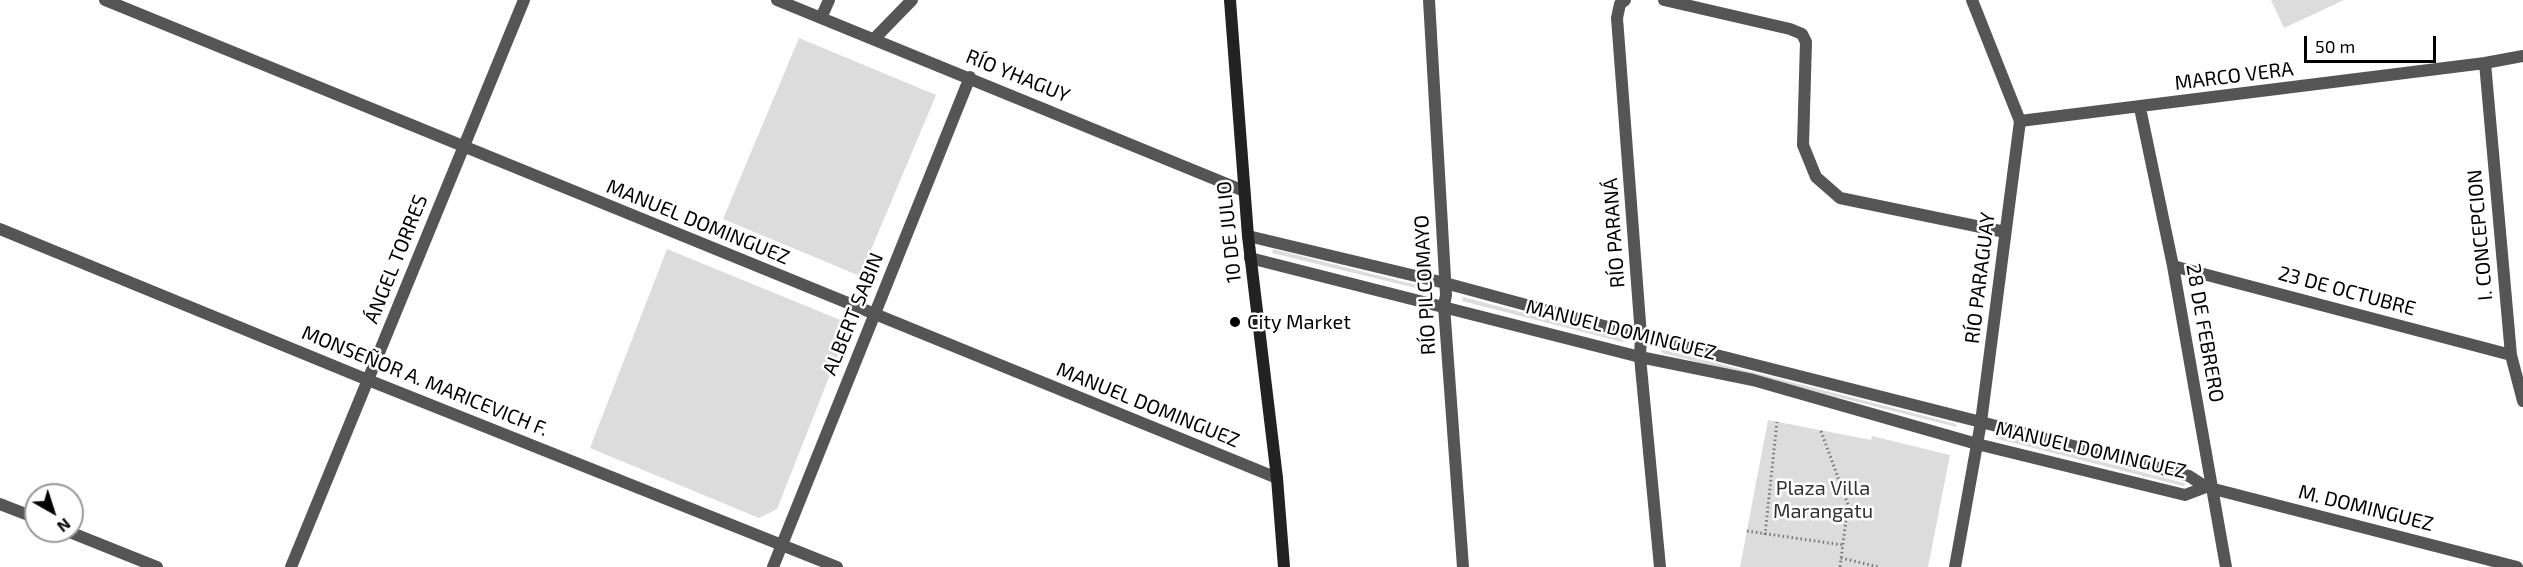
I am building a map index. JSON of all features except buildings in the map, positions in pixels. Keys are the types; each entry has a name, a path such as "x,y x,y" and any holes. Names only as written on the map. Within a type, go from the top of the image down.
{"main road":[{"name":"10 DE JULIO","path":"1230,0 1250,258 1284,567"}],"street":[{"name":"MANUEL DOMINGUEZ","path":"105,0 1276,478"},
{"name":"ÁNGEL TORRES","path":"291,567 524,0"},
{"name":"RÍO YHAGUY","path":"777,0 1244,191"},
{"path":"821,18 829,0"},
{"path":"874,39 912,0"},
{"name":"RÍO PILCOMAYO","path":"1429,0 1445,283 1444,306 1463,567"},
{"path":"1664,0 1791,29 1802,34 1806,42 1803,145 1816,177 1840,198 2005,232"},
{"name":"RÍO PARAGUAY","path":"1955,567 1981,422 2020,121 1972,0"},
{"name":"RÍO PARANÁ","path":"1623,2 1617,18 1641,336 1640,357 1660,567"},
{"name":"MARCO VERA","path":"2020,121 2140,108 2485,63 2523,56"},
{"name":"I. CONCEPCION","path":"2485,63 2511,354 2523,401"},
{"name":"ALBERT SABIN","path":"773,567 970,77"},
{"name":"28 DE FEBRERO","path":"2140,108 2173,266 2209,488 2226,567"},
{"name":"MONSEÑOR A. MARICEVICH F.","path":"0,229 368,380 837,567"},
{"name":"MANUEL DOMINGUEZ","path":"1248,236 1445,283 1641,336 2189,476 2209,488"},
{"name":"MANUEL DOMINGUEZ","path":"1250,258 1640,357 1753,381 1977,444 2185,495 2209,488"},
{"name":"23 DE OCTUBRE","path":"2173,266 2511,354"},
{"name":"M. DOMINGUEZ","path":"2209,488 2517,567"},
{"path":"0,504 24,514"},
{"path":"84,538 157,567"}],"path":[{"path":"1765,535 1777,422"},
{"path":"1821,431 1848,505 1840,567"},
{"path":"1747,531 1843,545"},
{"path":"1841,558 1879,567"}],"green space":[{"path":"2271,0 2344,0 2284,28"},
{"path":"799,38 936,95 860,276 723,219"},
{"path":"667,249 850,324 777,509 759,518 590,448"},
{"path":"1273,249 1424,287 1424,290 1272,253"},
{"path":"1463,297 1625,340 1622,342 1462,301"},
{"path":"1661,349 1956,424 1957,427 1662,353"},
{"name":"Plaza Villa Marangatu","path":"1768,420 1871,440 1872,436 1950,455 1928,567 1740,567"},
{"path":"1995,434 2186,484 2183,486 1994,438"}],"place":[{"name":"City Market","path":"1235,322"}]}
